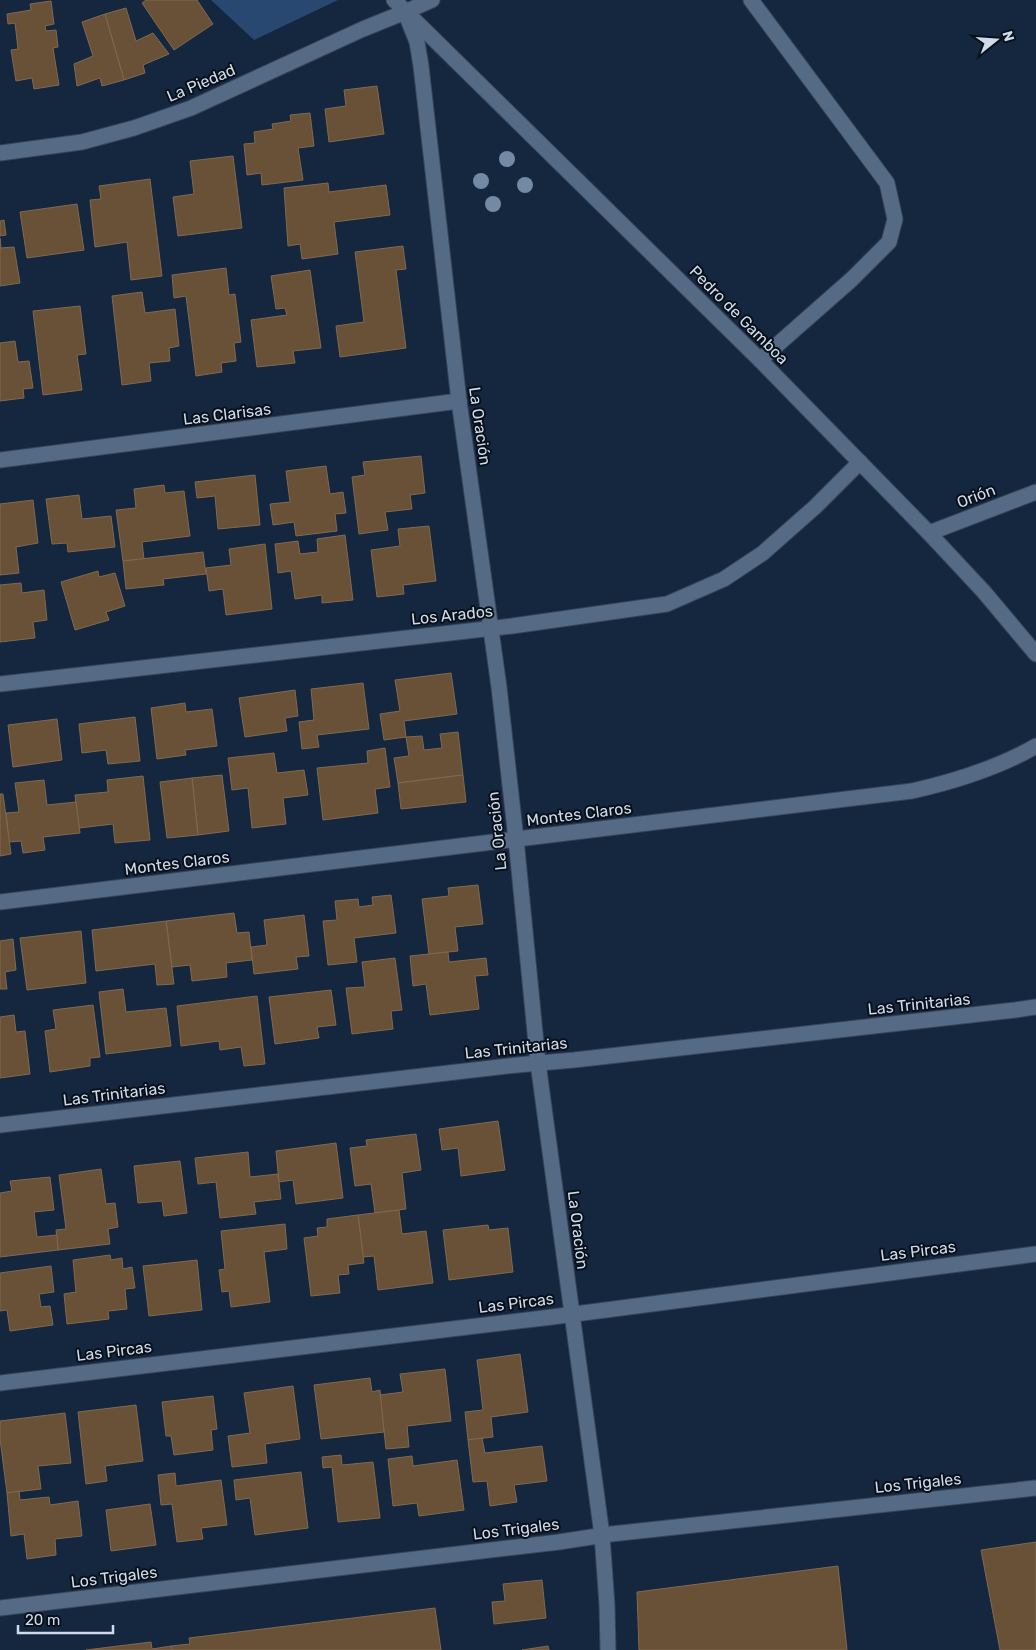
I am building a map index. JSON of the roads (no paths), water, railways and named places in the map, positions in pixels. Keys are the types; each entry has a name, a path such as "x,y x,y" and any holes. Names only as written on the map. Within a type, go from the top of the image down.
{"street":[{"name":"Pedro de Gamboa","path":"394,0 760,360 930,533 984,592 1036,654"},
{"name":"La Piedad","path":"0,153 82,142 142,125 191,108 363,29 432,0"},
{"path":"751,0 888,183 895,219 888,242 852,279 760,360"},
{"name":"La Oración","path":"405,12 417,42 421,66 459,400 499,687 538,1063 602,1535 608,1650"},
{"name":"Las Clarisas","path":"0,460 459,400"},
{"name":"Los Arados","path":"0,684 512,626 667,604 724,579 763,553 815,507 860,462"},
{"name":"Orión","path":"930,533 1036,492"},
{"name":"Montes Claros","path":"0,902 912,791 940,785 975,774 997,766 1036,746"},
{"name":"Las Trinitarias","path":"0,1125 996,1013 1036,1006"},
{"name":"Las Pircas","path":"0,1383 571,1314 1036,1254"},
{"name":"Los Trigales","path":"0,1608 549,1543 602,1535 1036,1488"}]}
